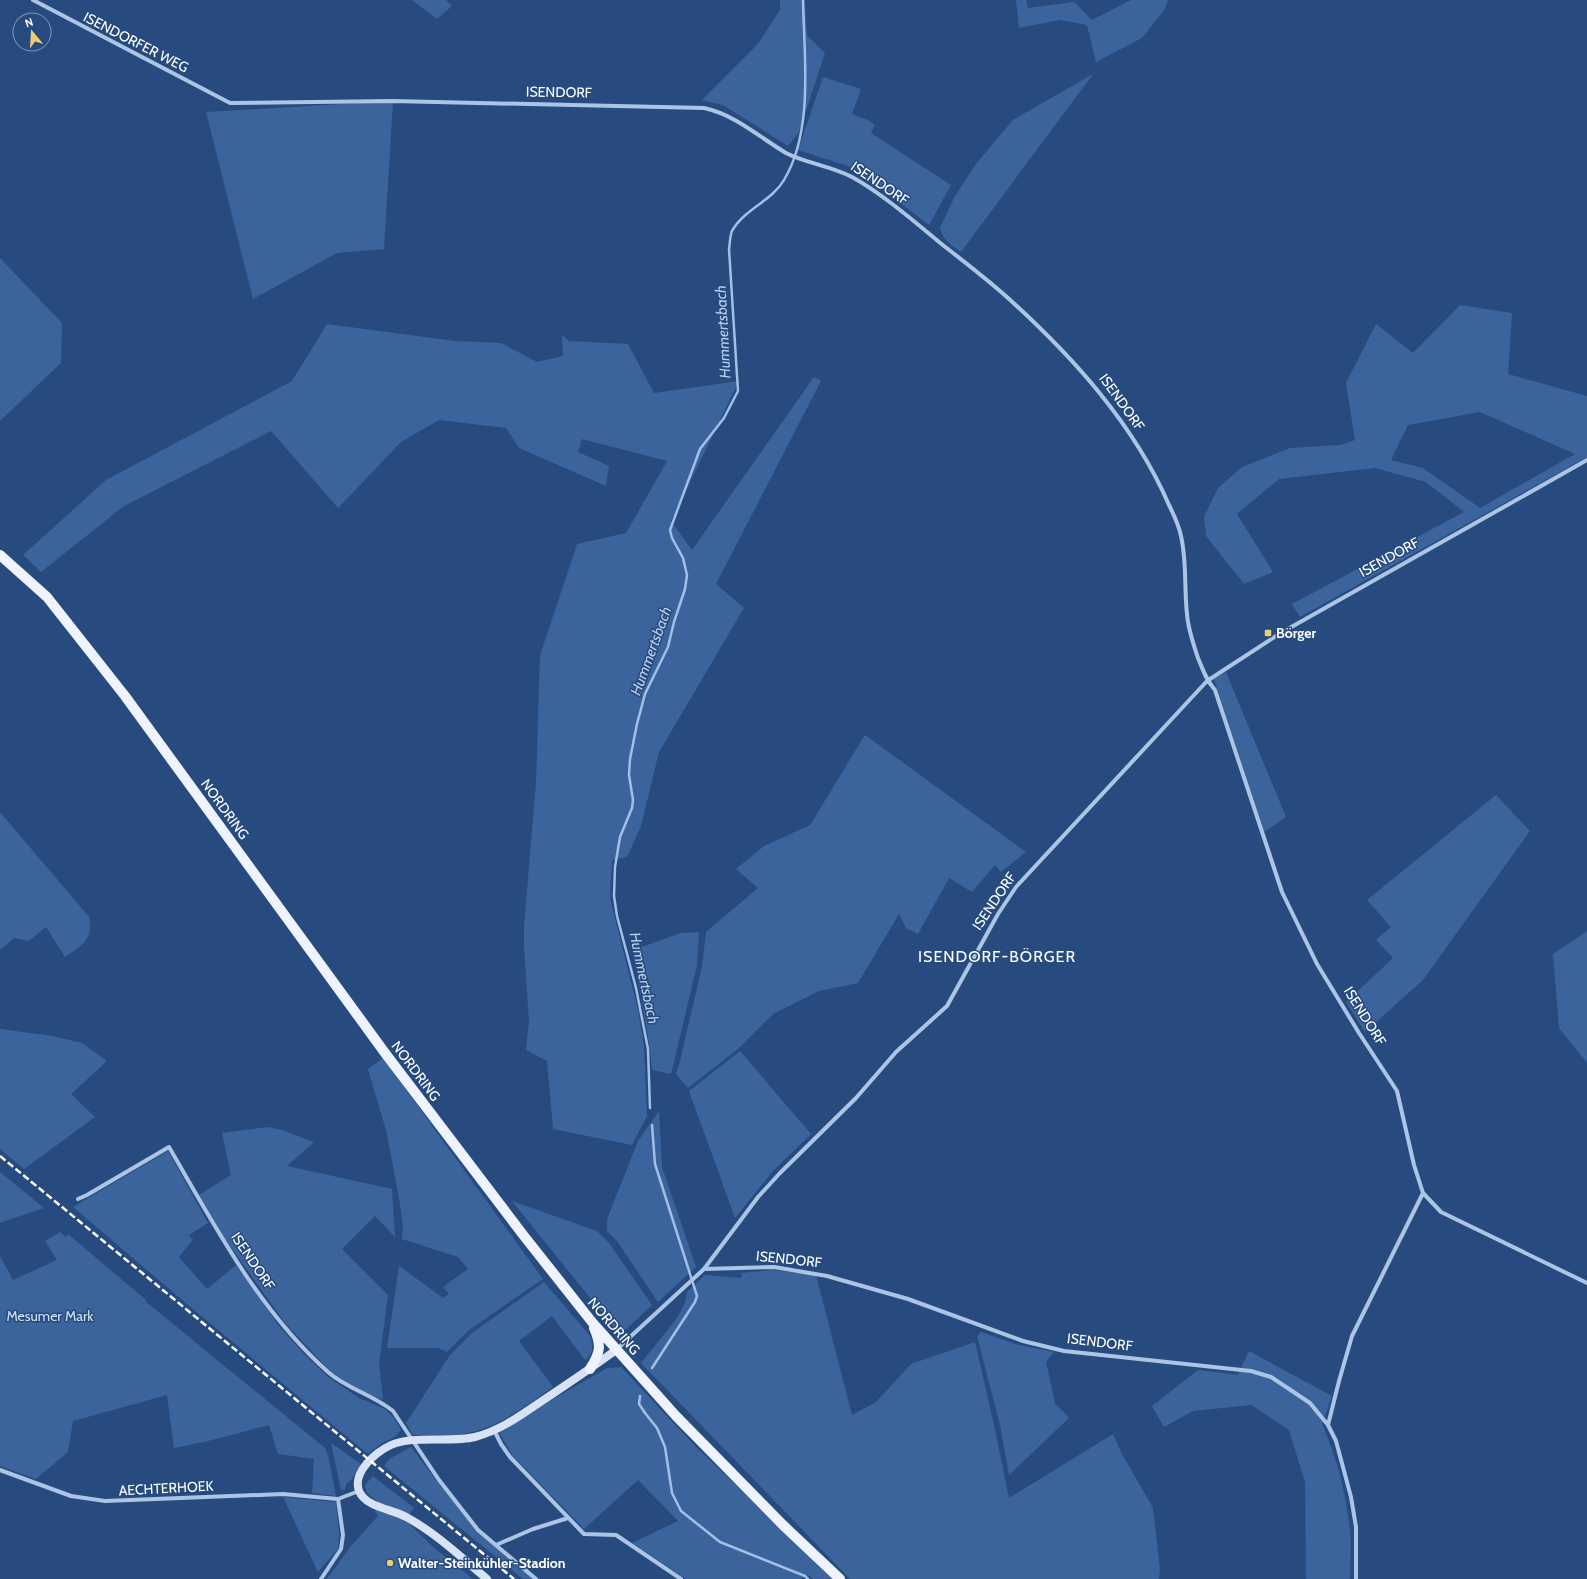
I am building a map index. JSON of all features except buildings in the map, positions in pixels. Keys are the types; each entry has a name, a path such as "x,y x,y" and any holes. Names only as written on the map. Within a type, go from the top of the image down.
{"main road":[{"name":"NORDRING","path":"0,554 47,597 125,696 384,1052 524,1236 592,1322 687,1427 783,1525 840,1579"},
{"path":"590,1369 600,1348 592,1322"}],"street":[{"name":"ISENDORFER WEG","path":"33,0 230,102"},
{"name":"ISENDORF","path":"230,102 393,101 704,108 729,116 789,154 826,166 851,177 896,208 1008,298 1084,373 1120,419 1145,458 1169,504 1181,534 1185,567 1186,612 1189,630 1207,681 1215,690 1282,892 1317,964 1359,1033 1397,1091 1422,1193 1441,1212 1587,1282"},
{"name":"ISENDORF","path":"360,1491 358,1482 360,1473 378,1453 392,1444 411,1441 462,1439 482,1435 518,1417 616,1350 698,1275 758,1197 780,1173 856,1098 896,1052 947,1006 998,914 1016,887 1207,681 1279,634 1587,460"},
{"name":"ISENDORF","path":"78,1199 169,1148 222,1239 282,1325 329,1374 355,1390 380,1402 393,1411 411,1441"},
{"path":"1328,1425 1352,1336 1422,1193"},
{"name":"ISENDORF","path":"704,1269 774,1267 827,1276 908,1299 1023,1342 1064,1351 1251,1371 1271,1376 1310,1403 1328,1425 1336,1441 1351,1497 1356,1527 1356,1579"},
{"path":"494,1430 510,1457 584,1534 616,1535 681,1579"},
{"path":"411,1441 478,1530 536,1579"},
{"name":"AECHTERHOEK","path":"0,1470 71,1496 105,1502 283,1494 338,1499 360,1491"},
{"path":"360,1491 365,1499 376,1506 408,1518 430,1532 487,1579"},
{"path":"321,1579 341,1549 343,1536 338,1499"},
{"path":"496,1546 533,1529 568,1518"}],"green space":[{"path":"412,0 446,0 452,6 437,19"},
{"path":"780,0 805,0 807,35 825,53 799,132 788,146 723,105 702,100 758,44 780,10"},
{"path":"1016,0 1026,0 1028,8 1074,2 1092,20 1131,0 1168,0 1165,9 1142,38 1096,62 1087,25 1060,20 1019,28"},
{"path":"1093,74 961,252 945,239 940,228 955,196 976,164 1013,120"},
{"path":"823,77 861,89 852,114 868,120 875,125 871,133 951,185 929,225 873,182 848,166 798,150"},
{"path":"393,101 384,249 337,253 253,299 206,112"},
{"path":"0,258 62,323 61,363 0,421"},
{"path":"1460,305 1512,313 1508,374 1587,396 1587,457 1300,617 1292,604 1464,512 1426,482 1375,468 1279,479 1237,514 1273,572 1244,584 1206,536 1204,517 1218,488 1242,467 1290,448 1340,445 1355,440 1346,383 1376,324 1413,353","holes":["1480,412 1575,454 1480,508 1423,468 1391,460 1408,425"]},
{"path":"327,324 455,341 501,343 537,362 563,356 562,335 569,341 628,344 654,393 739,381 671,521 692,550 814,377 821,381 716,584 744,608 659,752 641,826 627,857 612,860 610,898 638,1010 644,1046 647,1116 632,1145 553,1129 547,1061 526,1050 529,1021 524,949 524,926 536,783 540,655 577,544 626,533 667,461 582,439 578,452 609,466 606,486 519,448 506,428 439,420 401,442 338,508 271,431 124,506 41,572 23,555 106,480 292,381"},
{"path":"1226,672 1286,817 1264,832 1214,679"},
{"path":"865,735 1026,852 1001,872 995,865 972,892 949,878 918,934 906,928 899,914 858,983 819,991 773,1014 738,1049 688,1088 676,1074 702,967 706,932 758,888 736,869 764,846 810,825"},
{"path":"1496,795 1530,831 1423,980 1365,1032 1346,1002 1393,958 1376,940 1391,927 1367,900"},
{"path":"0,812 89,917 90,931 85,941 77,949 65,957 46,927 29,941 14,938 0,950"},
{"path":"1587,931 1587,1063 1559,1028 1553,954"},
{"path":"699,932 697,965 671,1074 652,1070 650,1049 633,950 681,933"},
{"path":"0,1029 53,1036 82,1043 107,1061 71,1094 95,1117 24,1169 0,1149"},
{"path":"740,1051 811,1134 772,1172 735,1218 689,1091"},
{"path":"383,1058 543,1279 469,1330 447,1352 438,1348 387,1348 399,1266 443,1298 449,1294 443,1287 468,1269 458,1257 402,1239 403,1227 400,1204 387,1134 368,1069"},
{"path":"659,1111 662,1167 696,1267 658,1302 617,1241 607,1231 607,1219 638,1141"},
{"path":"268,1127 282,1130 314,1142 287,1166 392,1189 395,1237 375,1216 342,1249 388,1295 379,1364 383,1400 357,1389 331,1372 285,1323 225,1239 199,1195 231,1175 222,1133"},
{"path":"168,1151 208,1223 189,1235 193,1240 179,1257 207,1289 236,1265 279,1326 305,1355 328,1377 359,1398 385,1409 394,1418 401,1430 395,1437 382,1443 368,1454 188,1305 73,1207"},
{"path":"0,1172 44,1208 0,1223"},
{"path":"512,1201 597,1231 609,1243 652,1305 620,1335"},
{"name":"Mesumer Mark","path":"60,1232 66,1237 68,1234 146,1300 145,1301 325,1448 328,1455 336,1496 312,1493 314,1459 278,1454 269,1425 174,1448 167,1395 73,1421 68,1452 36,1479 0,1466 0,1256 13,1280 57,1260 45,1241"},
{"path":"772,1270 816,1275 852,1415 876,1402 911,1364 975,1342 1009,1498 1113,1434 1121,1452 1153,1508 1160,1569 1159,1579 850,1579 641,1363 677,1318 685,1303 687,1292 705,1275 742,1278 741,1273"},
{"path":"544,1282 590,1336 592,1349 588,1358 585,1360 552,1316 519,1341 553,1387 504,1419 483,1429 457,1435 413,1435 406,1423 450,1355 472,1333"},
{"path":"981,1332 1019,1345 1054,1352 1046,1362 1055,1403 1069,1418 1009,1475 1000,1425 977,1336"},
{"path":"1249,1351 1332,1396 1322,1424 1336,1460 1345,1498 1351,1551 1350,1579 1306,1579 1305,1482 1289,1430 1251,1405 1193,1411 1164,1427 1152,1406 1198,1370 1238,1375"},
{"path":"621,1367 695,1446 835,1579 813,1579 808,1575 801,1579 686,1579 632,1543 678,1521 638,1480 584,1529 513,1456 498,1431 607,1368"},
{"path":"331,1443 361,1464 351,1480 346,1484 345,1490 341,1490"},
{"path":"411,1447 478,1531 533,1579 523,1579 384,1466 389,1459"},
{"name":"Walter-Steinkühler-Stadion","path":"373,1476 414,1508 405,1520 432,1546 473,1579 327,1579 351,1546 378,1516 375,1511 379,1503 367,1493 365,1485"},
{"path":"283,1497 336,1502 339,1535 338,1549 318,1572"}],"waterway":[{"name":"Hummertsbach","path":"650,1108 648,1049 636,988 617,916 614,896 615,867 620,837 632,808 633,800 629,775 630,759 637,724 645,694 668,647 674,622 685,589 687,575 683,558 672,538 670,530 700,449 724,418 738,391 729,249 732,231 737,223 779,187 784,180 793,160 800,139 805,92 803,0"},
{"name":"Hummertsbach","path":"652,1125 655,1164 697,1296 695,1302 652,1368"},
{"name":"Hummertsbach","path":"640,1396 639,1404 657,1428 665,1447 672,1493 681,1511 720,1542 805,1576 808,1579"}],"railway":[{"path":"0,1156 514,1579"}],"place":[{"name":"Börger","path":"1268,633"},
{"name":"Walter-Steinkühler-Stadion","path":"390,1563"}],"district":[{"name":"ISENDORF-BÖRGER","path":"997,956"}]}
